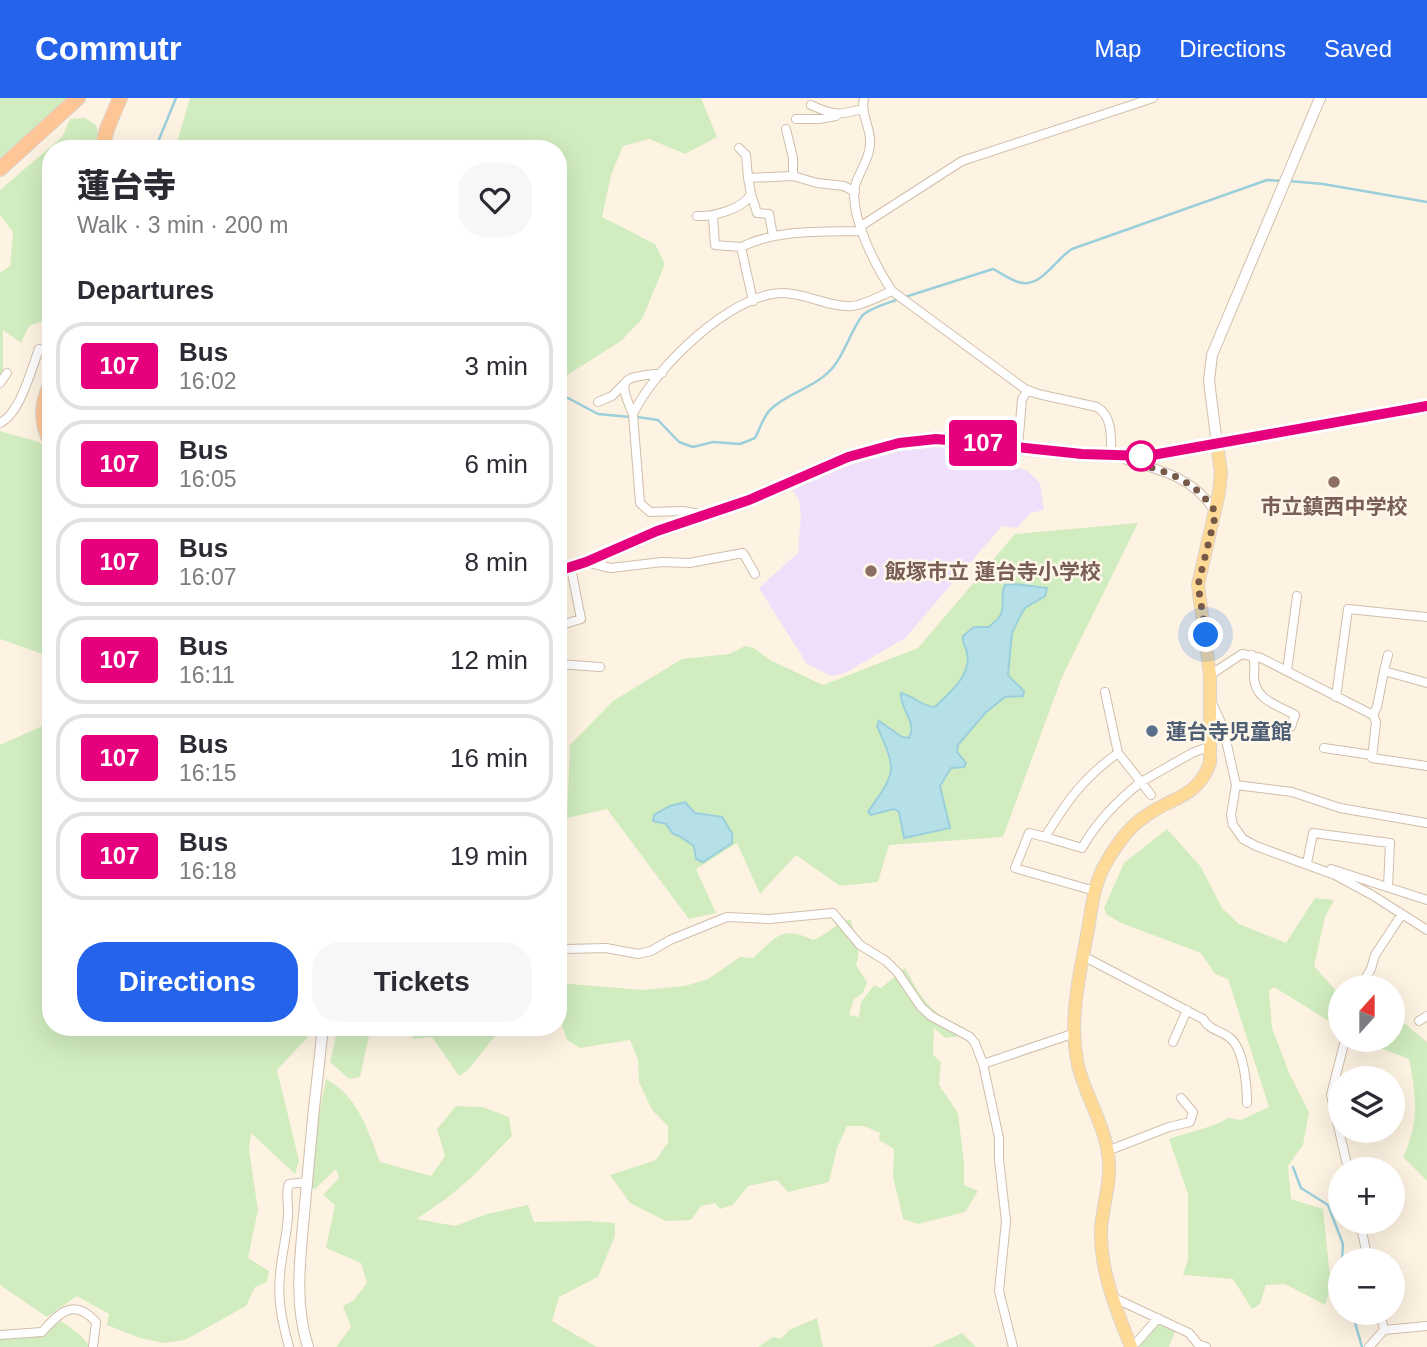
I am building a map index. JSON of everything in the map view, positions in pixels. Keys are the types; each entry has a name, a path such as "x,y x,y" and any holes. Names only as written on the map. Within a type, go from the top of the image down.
{"highway":[{"path":"0,169 78,98"},
{"path":"104,140 120,98"},
{"path":"567,569 657,531 749,500 848,457 899,443 936,439 1082,454 1147,456 1427,406"}],"main road":[{"path":"1130,1346 1106,1274 1101,1233 1110,1167 1078,1063 1076,999 1095,891 1104,865 1124,836 1145,816 1194,790 1205,777 1210,763 1212,702 1198,585 1216,513 1221,473 1217,444"}],"street":[{"path":"864,98 863,109 870,144 855,192 862,228 877,269 892,291 1028,390 1103,410 1108,417 1111,455 1161,470 1190,484 1207,498 1216,513"},
{"path":"713,218 716,245 741,247 760,238 862,228 962,161 1153,98"},
{"path":"1217,444 1209,381 1212,355 1320,98"},
{"path":"811,105 839,115"},
{"path":"796,118 819,119 863,109"},
{"path":"786,130 793,158 793,176"},
{"path":"739,148 747,155 748,178 757,213 769,214 773,236"},
{"path":"748,178 793,176 817,183 844,186 855,192"},
{"path":"696,216 713,218 745,202 751,194"},
{"path":"741,247 753,301"},
{"path":"633,414 639,402 685,346 707,326 753,301 767,295 783,293 853,307 892,291"},
{"path":"0,423 11,417 39,349 42,350"},
{"path":"0,383 7,373"},
{"path":"598,402 612,396 628,380 662,373"},
{"path":"623,385 633,414 640,503 650,512 683,511 705,514"},
{"path":"1018,447 1022,399 1028,390"},
{"path":"586,562 611,568 662,562 689,563 743,554 755,574"},
{"path":"567,576 581,619 567,623"},
{"path":"1287,671 1297,596"},
{"path":"1336,698 1348,609 1427,617"},
{"path":"1210,675 1242,654 1252,655 1287,671 1373,715 1376,722 1372,755"},
{"path":"1252,655 1256,689 1260,697 1295,715 1291,727"},
{"path":"1373,715 1388,655"},
{"path":"567,665 600,667"},
{"path":"1384,671 1427,683"},
{"path":"1105,691 1118,753 1151,795"},
{"path":"1212,702 1223,727 1236,785 1231,815 1239,834 1249,843 1318,867 1372,895 1427,930"},
{"path":"1095,891 1015,868 1028,833 1082,848 1110,810 1141,782 1192,753 1211,746"},
{"path":"1324,748 1427,766"},
{"path":"1045,837 1076,790 1094,770 1118,753"},
{"path":"1236,785 1292,792 1340,808 1427,823"},
{"path":"1307,863 1313,833 1390,843 1388,887"},
{"path":"1318,867 1336,870 1427,900"},
{"path":"567,949 606,948 638,954 651,951 670,940 727,917 769,919 833,913 860,945 886,961 898,973 931,1016 970,1037 975,1043 983,1064 999,1138 1006,1221 999,1291 1013,1347"},
{"path":"1367,975 1375,955 1402,914"},
{"path":"1083,956 1187,1010 1203,1019 1207,1026 1232,1039 1240,1053 1246,1077 1247,1102"},
{"path":"1173,1042 1187,1010"},
{"path":"983,1064 1075,1033"},
{"path":"308,1347 302,1329 299,1283 322,1036"},
{"path":"1342,1052 1331,1095 1345,1157"},
{"path":"1107,1151 1190,1122 1193,1112 1181,1097"},
{"path":"289,1347 283,1325 279,1279 288,1219 289,1203 286,1192 289,1184 307,1182"},
{"path":"1112,1297 1189,1334 1200,1346"},
{"path":"0,1335 42,1332 57,1315 74,1308 90,1315 96,1322 93,1347"},
{"path":"1130,1346 1137,1342 1158,1318"},
{"path":"1383,1325 1384,1331"},
{"path":"1369,1347 1384,1331 1427,1326"}],"shaded area":[{"name":"飯塚市立 蓮台寺小学校","path":"934,446 999,450 999,463 1026,470 1040,483 1044,510 1030,513 1017,528 1002,526 905,638 845,673 832,676 807,664 759,588 798,553 801,515 799,499 792,490 865,458 903,448"}],"green space":[{"path":"0,98 70,98 0,162"},
{"path":"190,98 701,98 717,137 685,154 649,139 623,146 611,175 602,217 655,244 665,264 642,319 621,341 567,375 567,140 178,140"},
{"path":"85,118 96,125 100,140 58,140 70,119"},
{"path":"42,154 42,321 29,326 21,343 3,330 3,382 0,384 0,273 10,266 13,232 0,215 0,190"},
{"path":"0,431 42,444 42,654 0,639"},
{"path":"1138,523 1062,677 1003,837 889,845 878,882 840,886 796,855 760,894 737,843 696,869 716,913 689,919 607,809 567,818 570,745 613,701 682,659 729,654 745,646 754,648 770,660 823,685 918,648 1015,534"},
{"path":"42,726 42,1036 308,1037 277,1070 299,1161 295,1174 251,1133 249,1150 258,1210 248,1258 269,1271 267,1282 255,1287 246,1306 185,1340 163,1343 140,1338 107,1325 109,1314 77,1296 47,1317 0,1285 0,745"},
{"path":"1167,829 1201,867 1222,908 1239,924 1286,943 1315,898 1334,900 1325,917 1314,966 1328,982 1328,1021 1274,987 1269,991 1272,1028 1290,1075 1309,1112 1303,1145 1288,1166 1291,1199 1323,1209 1328,1257 1328,1296 1325,1305 1285,1284 1266,1285 1260,1304 1252,1309 1233,1279 1183,1275 1188,1259 1188,1194 1169,1139 1228,1118 1241,1120 1269,1107 1228,979 1215,974 1201,953 1121,923 1106,914 1104,908 1124,863"},
{"path":"851,919 858,948 856,965 867,982 863,993 854,999 849,1015 859,1017 861,1002 874,985 881,988 905,968 916,988 935,1011 964,1027 959,1036 945,1038 934,1028 933,1055 941,1062 939,1085 958,1113 964,1185 978,1191 965,1212 918,1224 903,1219 893,1177 894,1149 879,1140 880,1133 864,1126 847,1126 837,1148 829,1182 788,1192 777,1180 748,1186 733,1205 720,1209 715,1203 701,1206 691,1220 666,1221 630,1203 610,1175 656,1160 668,1142 668,1126 652,1110 639,1082 638,1060 630,1040 580,1048 567,1040 567,984 643,990 685,986 708,979 740,957 753,958 780,936 793,934 813,940"},
{"path":"1405,1024 1427,1042 1427,1181 1403,1157 1412,1132 1415,1108 1409,1059 1391,1052 1405,1052"},
{"path":"336,1036 369,1036 360,1077 349,1079 330,1062"},
{"path":"412,1036 495,1036 468,1070 459,1076 432,1037 413,1039"},
{"path":"326,1079 337,1086 354,1105 380,1162 431,1176 445,1156 437,1129 456,1106 483,1107 509,1117 512,1136 472,1177 417,1219 455,1226 487,1214 528,1205 534,1222 615,1223 615,1236 598,1277 559,1297 552,1321 597,1347 336,1347 351,1327 343,1306 353,1301 367,1283 361,1263 326,1248 335,1205 323,1195 339,1178 336,1169 315,1189 305,1186"},
{"path":"817,1318 823,1347 758,1347 773,1337 781,1339 789,1330"},
{"path":"61,1321 91,1347 0,1347 0,1338 32,1336"},
{"path":"1158,1322 1176,1329 1169,1347 1140,1347 1139,1344"},
{"path":"962,1333 976,1347 932,1347"}],"water":[{"path":"1005,585 1047,588 1045,596 1025,608 1012,633 1008,675 1024,692 1023,696 1005,697 985,713 958,745 957,752 966,763 964,767 951,768 940,786 950,828 904,838 899,812 894,809 871,815 868,812 891,770 891,762 877,726 879,721 902,737 909,738 911,726 901,693 935,707 953,690 963,676 968,661 963,636 974,627 989,627 1000,616"},
{"path":"685,802 695,813 722,817 732,833 732,843 703,862 696,859 694,846 673,834 666,824 653,821 654,815 670,806"}],"waterway":[{"path":"159,140 176,98"},
{"path":"905,297 993,269 1018,282 1033,281 1072,249 1267,180 1283,181"},
{"path":"1289,181 1323,184 1427,202"},
{"path":"637,417 658,420 679,442 693,447 713,442 740,444 755,438 771,409 820,379 834,366 864,314 899,299"},
{"path":"567,398 598,414 630,417"},
{"path":"1293,1167 1301,1188 1328,1205 1343,1248"},
{"path":"1356,1325 1362,1347"}],"bus line":[{"name":"107","path":"567,569 657,531 749,500 848,457 899,443 936,439 1082,454 1147,456 1427,406"}],"place":[{"name":"市立鎮西中学校","path":"1334,482"},
{"name":"飯塚市立 蓮台寺小学校","path":"871,571"},
{"name":"蓮台寺児童館","path":"1152,731"}],"route":[{"path":"1141,456 1136,463 1161,470 1190,484 1207,498 1216,513 1198,585 1206,635"}]}
